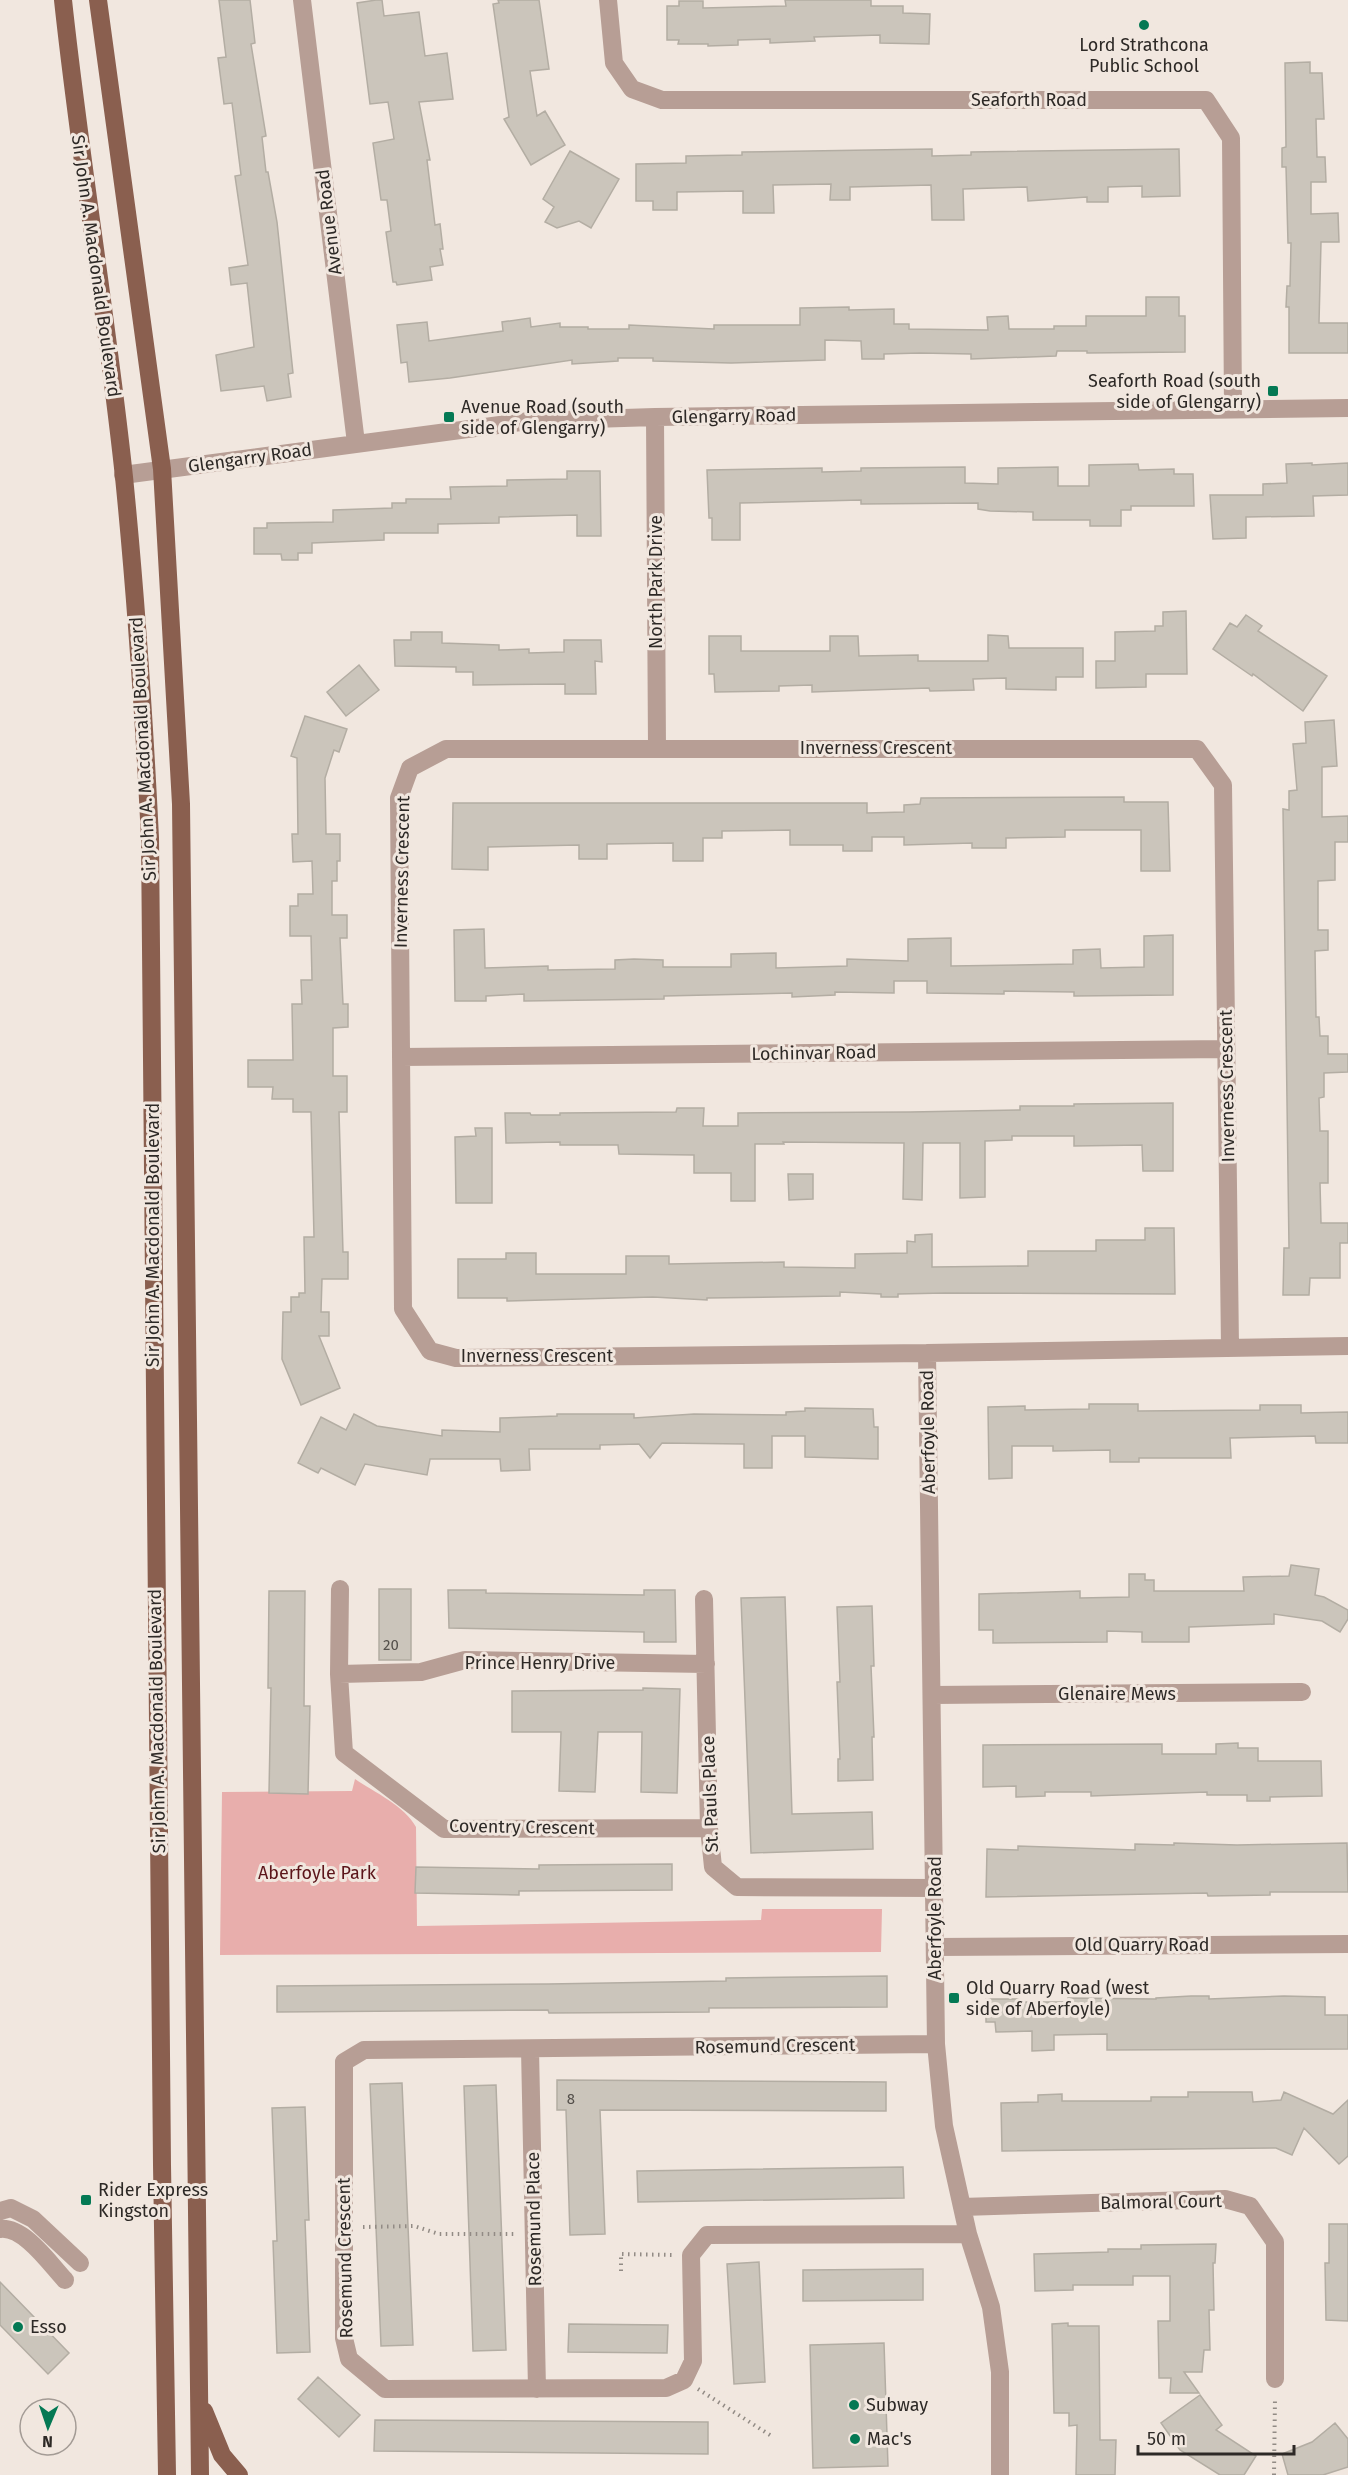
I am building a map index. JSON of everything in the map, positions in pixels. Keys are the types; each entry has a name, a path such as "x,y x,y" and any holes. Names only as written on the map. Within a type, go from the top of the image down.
{"main road":[{"name":"Sir John A. Macdonald Boulevard","path":"63,0 73,96 123,475 141,669 150,838 161,2130 167,2475"},
{"name":"Sir John A. Macdonald Boulevard","path":"98,0 162,469 182,804 200,2475"},
{"path":"201,2404 222,2455 239,2475"}],"street":[{"name":"Avenue Road","path":"302,0 356,443"},
{"name":"Seaforth Road","path":"608,0 614,63 632,89 662,100 1206,100 1231,138 1233,409"},
{"name":"Glengarry Road","path":"123,475 529,421 655,417 1348,408"},
{"name":"North Park Drive","path":"655,417 657,748"},
{"name":"Inverness Crescent","path":"1230,1347 1223,785 1197,749 446,749 410,768 399,798 403,1309 430,1351 456,1358 1348,1346"},
{"name":"Lochinvar Road","path":"401,1057 1227,1049"},
{"name":"Aberfoyle Road","path":"927,1353 936,2044 944,2126 968,2234 991,2307 1000,2372 1000,2475"},
{"name":"Coventry Crescent","path":"340,1589 339,1674 344,1753 444,1829 709,1828"},
{"name":"St. Pauls Place","path":"704,1599 709,1828 713,1867 737,1887 935,1888"},
{"name":"Prince Henry Drive","path":"339,1674 421,1672 465,1660 706,1664"},
{"name":"Glenaire Mews","path":"933,1695 1302,1692"},
{"name":"Old Quarry Road","path":"936,1947 1348,1944"},
{"name":"Rosemund Crescent","path":"684,2380 666,2388 385,2390 349,2359 344,2338 344,2062 364,2050 936,2044"},
{"name":"Rosemund Place","path":"530,2049 537,2389"},
{"name":"Balmoral Court","path":"962,2207 1225,2199 1250,2206 1275,2242 1275,2379"},
{"path":"0,2211 11,2208 33,2219 80,2263"},
{"path":"0,2229 7,2228 24,2236 65,2280"},
{"path":"684,2380 693,2361 691,2255 707,2235 968,2234"}],"path":[{"path":"344,2228 414,2226 439,2234 534,2234"},
{"path":"621,2271 621,2254 691,2255"},
{"path":"1274,2475 1275,2379"},
{"path":"684,2380 773,2437"}],"green space":[{"name":"Aberfoyle Park","path":"355,1779 397,1806 416,1827 417,1926 761,1920 762,1909 882,1909 881,1952 220,1955 222,1792 352,1791"}],"building":[{"path":"219,0 250,0 255,43 251,44 266,136 262,137 266,172 268,172 277,222 293,373 288,374 291,397 267,401 264,386 221,391 216,355 254,347 247,283 231,285 229,268 248,265 235,176 241,175 232,103 224,104 218,58 226,57"},
{"path":"382,0 384,16 419,12 425,56 447,53 453,99 419,102 430,160 427,160 435,225 440,224 443,249 440,249 443,265 430,267 432,280 397,285 393,282 386,232 391,231 387,200 381,200 373,143 394,139 388,102 370,104 357,3"},
{"path":"498,0 539,0 549,69 530,71 537,116 545,111 565,145 531,165 504,119 509,117 493,4 499,3"},
{"path":"785,0 871,0 871,6 903,6 903,13 930,14 929,44 880,43 880,35 814,37 815,41 770,43 770,39 738,40 738,45 708,46 708,44 678,44 679,40 667,40 667,6 679,6 679,1 703,1 703,8 786,6"},
{"path":"1310,62 1310,73 1322,73 1324,119 1316,119 1317,157 1325,157 1326,182 1311,182 1311,214 1338,213 1339,242 1321,242 1319,323 1348,323 1348,353 1289,353 1289,307 1286,307 1287,286 1290,286 1291,243 1288,243 1286,167 1282,167 1282,148 1286,147 1285,63"},
{"path":"932,149 932,156 971,155 971,152 1179,149 1180,196 1142,197 1142,186 1108,187 1108,202 1087,202 1087,197 1028,201 1027,187 963,189 964,220 932,220 931,185 850,187 850,200 830,200 831,184 773,185 774,213 743,213 743,191 677,192 677,210 653,210 653,201 636,201 636,164 686,163 686,156 742,155 742,152"},
{"path":"570,151 619,179 591,228 579,221 557,228 545,222 554,207 543,199"},
{"path":"1146,297 1179,297 1179,316 1185,316 1185,352 1057,351 1056,356 971,359 971,354 920,353 884,354 884,359 862,359 861,341 825,340 825,360 731,363 618,358 618,361 572,364 572,360 409,382 407,362 401,363 397,325 427,322 429,341 503,331 502,322 530,318 531,327 560,323 560,327 588,327 588,329 629,329 629,325 714,329 714,325 800,325 800,308 849,307 849,310 894,309 894,324 909,324 909,329 988,330 987,317 1008,316 1009,329 1054,329 1054,326 1086,326 1086,316 1146,316"},
{"path":"1312,463 1312,465 1348,463 1348,495 1313,496 1314,516 1246,517 1246,538 1213,539 1210,495 1263,495 1263,484 1287,483 1286,464"},
{"path":"1138,464 1139,470 1174,469 1174,474 1193,474 1194,506 1131,506 1131,510 1121,510 1121,526 1090,526 1090,520 1033,520 1033,512 978,509 978,503 861,504 861,500 740,503 740,540 712,540 707,470 822,468 822,472 861,471 861,468 965,467 965,483 998,484 998,468 1058,467 1058,486 1089,486 1089,465"},
{"path":"567,471 600,471 601,536 577,536 577,515 499,517 499,523 438,524 438,533 384,533 384,540 312,543 312,553 298,553 298,560 282,560 281,554 254,554 254,528 267,528 267,523 333,522 333,510 392,508 392,503 406,503 406,499 451,499 450,487 507,486 507,480 567,479"},
{"path":"1186,611 1187,674 1146,674 1146,687 1096,688 1096,661 1115,661 1115,632 1155,631 1155,626 1163,626 1163,612"},
{"path":"1246,615 1262,626 1258,631 1327,676 1303,711 1253,674 1252,676 1213,649 1230,623 1237,627"},
{"path":"411,632 442,632 442,643 499,645 499,650 529,649 529,653 564,652 564,640 601,640 602,662 595,661 596,694 565,694 565,684 473,685 473,672 456,672 456,667 395,666 394,640 411,640"},
{"path":"988,635 1008,636 1009,648 1083,648 1083,677 1056,677 1056,690 1006,689 1006,678 973,679 974,690 930,691 929,688 812,692 812,685 779,686 779,691 715,692 714,674 709,674 709,636 741,636 741,651 830,651 830,636 858,636 859,656 918,655 918,661 988,661"},
{"path":"359,665 379,690 346,716 327,692"},
{"path":"305,716 347,729 339,752 334,750 325,778 326,834 340,834 337,881 332,881 332,915 347,915 347,938 340,938 343,1004 348,1004 348,1027 333,1028 333,1076 347,1076 347,1112 339,1112 343,1252 348,1252 348,1279 322,1279 321,1312 329,1312 329,1336 319,1336 340,1388 301,1405 282,1359 283,1312 291,1312 291,1297 299,1297 299,1293 305,1293 304,1237 314,1237 311,1112 293,1112 293,1099 272,1099 273,1087 248,1087 248,1060 293,1060 292,1004 302,1004 301,980 312,980 311,936 290,936 290,906 298,906 298,894 313,894 312,861 293,862 292,834 298,834 297,758 291,756"},
{"path":"1334,720 1337,766 1322,767 1322,817 1348,816 1348,842 1335,842 1335,880 1318,881 1318,930 1328,930 1328,950 1315,951 1316,1017 1319,1017 1320,1036 1328,1036 1328,1054 1348,1054 1348,1072 1324,1073 1324,1097 1319,1098 1320,1131 1328,1131 1328,1183 1320,1183 1321,1223 1348,1223 1348,1243 1340,1243 1340,1278 1310,1278 1309,1295 1283,1295 1284,1248 1289,1248 1283,809 1289,810 1289,791 1297,790 1293,744 1306,743 1305,722"},
{"path":"1124,797 1124,802 1168,802 1170,871 1141,871 1141,830 1065,830 1065,837 1006,838 1006,848 972,848 972,843 904,845 904,837 872,837 872,851 843,851 843,845 790,845 790,830 722,831 722,838 703,838 703,861 673,861 673,843 607,844 607,859 579,859 579,845 488,847 488,870 452,869 453,803 867,803 867,813 904,812 904,805 920,804 921,798"},
{"path":"484,929 485,968 548,966 548,970 615,969 615,960 634,959 663,960 663,967 731,967 731,954 776,953 776,968 847,966 847,959 908,961 908,939 951,938 951,966 1073,964 1073,950 1100,949 1101,968 1144,967 1144,936 1173,935 1173,995 1074,996 1074,992 1004,991 1004,994 927,993 927,981 894,981 894,993 835,992 835,995 792,997 792,993 664,996 664,999 524,1001 524,994 486,996 486,1001 455,1001 454,930"},
{"path":"1173,1103 1173,1171 1143,1171 1142,1145 1074,1146 1074,1136 1012,1136 1012,1140 985,1141 985,1197 960,1198 960,1143 923,1143 922,1200 903,1199 904,1143 783,1142 784,1144 755,1144 755,1201 731,1201 731,1173 694,1173 694,1155 619,1154 618,1145 560,1145 560,1142 506,1143 505,1113 560,1115 560,1113 676,1112 677,1108 704,1108 703,1126 738,1126 738,1113 1020,1110 1020,1106"},
{"path":"475,1128 492,1128 492,1203 456,1203 455,1137 476,1136"},
{"path":"788,1174 813,1174 813,1199 789,1200"},
{"path":"1145,1228 1174,1228 1175,1294 945,1293 898,1294 898,1297 881,1297 881,1294 840,1292 840,1296 707,1298 707,1300 653,1297 507,1301 507,1298 458,1298 458,1259 506,1259 506,1253 536,1253 536,1274 626,1274 626,1256 669,1256 669,1264 784,1262 784,1267 855,1268 855,1254 907,1253 907,1241 915,1242 915,1235 932,1234 932,1267 1028,1266 1028,1251 1096,1251 1096,1240 1145,1240"},
{"path":"1089,1404 1138,1404 1138,1411 1260,1410 1260,1405 1301,1405 1301,1413 1348,1412 1348,1443 1316,1443 1315,1436 1230,1438 1231,1458 1139,1458 1139,1462 1110,1462 1110,1450 1053,1451 1053,1446 1012,1446 1012,1478 989,1479 988,1407 1025,1406 1025,1410 1089,1409"},
{"path":"805,1408 873,1409 874,1427 878,1427 878,1459 805,1457 805,1436 772,1436 772,1468 744,1468 744,1444 662,1443 650,1458 639,1444 600,1445 600,1449 529,1449 530,1470 501,1471 500,1459 430,1459 427,1475 365,1464 355,1485 321,1468 318,1473 298,1463 321,1417 346,1430 354,1414 377,1426 442,1436 442,1430 500,1432 500,1418 557,1416 557,1414 634,1414 634,1418 694,1414 786,1415 786,1412 805,1411"},
{"path":"1291,1565 1319,1569 1315,1595 1324,1597 1348,1610 1348,1619 1340,1632 1322,1621 1274,1614 1274,1624 1189,1627 1189,1642 1142,1642 1142,1632 1107,1631 1107,1642 993,1643 993,1630 979,1630 979,1594 1080,1591 1080,1598 1129,1597 1129,1574 1145,1574 1145,1580 1154,1580 1154,1591 1244,1591 1243,1577 1289,1576"},
{"path":"379,1589 411,1589 411,1660 379,1660"},
{"path":"448,1590 486,1590 486,1593 644,1595 644,1590 675,1590 676,1642 644,1642 644,1632 449,1628"},
{"path":"269,1591 305,1591 304,1706 310,1706 308,1794 269,1793 271,1688 268,1688"},
{"path":"785,1597 792,1814 872,1812 873,1849 751,1853 741,1598"},
{"path":"872,1606 873,1780 838,1781 838,1759 840,1759 837,1682 840,1682 837,1607"},
{"path":"643,1688 680,1689 677,1793 641,1792 642,1732 598,1732 595,1792 559,1791 561,1732 512,1732 512,1691 643,1690"},
{"path":"1238,1743 1238,1748 1258,1748 1258,1761 1321,1761 1322,1796 1270,1797 1270,1801 1247,1801 1247,1795 1207,1795 1207,1792 1091,1796 1091,1792 1045,1792 1045,1796 1016,1797 1016,1786 983,1787 983,1745 1162,1744 1162,1754 1216,1754 1216,1744"},
{"path":"1174,1843 1237,1845 1347,1843 1348,1892 1270,1892 1270,1895 1208,1896 1207,1893 986,1897 987,1849 1018,1850 1018,1846 1135,1850 1135,1844 1174,1845"},
{"path":"672,1864 672,1890 519,1891 519,1895 415,1893 416,1867 539,1869 539,1865"},
{"path":"887,1976 887,2007 709,2008 709,2012 549,2013 548,2010 277,2012 277,1986 548,1984"},
{"path":"1209,1996 1209,1999 1325,1997 1325,2015 1348,2015 1348,2049 1107,2050 1107,2034 1054,2035 1054,2050 1032,2051 1032,2031 996,2032 995,2022 986,2022 986,1999 1018,1999 1018,2002 1068,2002 1068,1998 1156,1999"},
{"path":"557,2080 886,2082 886,2111 600,2110 605,2234 570,2235 566,2110 557,2110"},
{"path":"402,2083 413,2345 381,2346 370,2084"},
{"path":"496,2085 506,2350 473,2351 464,2086"},
{"path":"1188,2092 1252,2092 1253,2102 1281,2100 1284,2092 1333,2114 1348,2100 1348,2156 1339,2164 1304,2128 1292,2155 1276,2148 1002,2151 1001,2103 1038,2102 1038,2095 1062,2094 1062,2101 1151,2101 1151,2097 1188,2097"},
{"path":"305,2107 309,2220 305,2220 310,2352 277,2353 273,2241 277,2241 272,2108"},
{"path":"903,2167 904,2198 638,2202 637,2171"},
{"path":"1329,2224 1348,2224 1348,2321 1326,2320 1325,2263 1329,2263"},
{"path":"1216,2244 1215,2263 1213,2263 1214,2310 1209,2310 1210,2350 1204,2350 1202,2372 1184,2372 1199,2393 1170,2393 1171,2378 1159,2378 1158,2321 1170,2321 1170,2276 1133,2276 1133,2285 1073,2285 1073,2290 1035,2291 1034,2254 1108,2252 1108,2249 1141,2249 1141,2245"},
{"path":"759,2262 765,2382 734,2384 727,2264"},
{"path":"923,2269 923,2300 803,2301 803,2270"},
{"path":"0,2282 69,2353 48,2374 0,2325"},
{"path":"1068,2323 1068,2326 1099,2326 1100,2440 1116,2440 1115,2475 1076,2475 1077,2425 1069,2426 1069,2413 1054,2413 1052,2324"},
{"path":"569,2324 668,2325 667,2353 568,2352"},
{"path":"884,2343 888,2466 813,2468 810,2345"},
{"path":"318,2377 360,2415 339,2437 298,2399"},
{"path":"1200,2395 1222,2425 1216,2430 1256,2456 1244,2475 1220,2475 1180,2450 1161,2423"},
{"path":"375,2420 708,2422 708,2454 374,2451"},
{"path":"1335,2423 1348,2439 1348,2467 1323,2475 1288,2475 1282,2454 1312,2442"}],"place":[{"name":"Lord Strathcona Public School","path":"1144,25"},
{"name":"Seaforth Road (south side of Glengarry)","path":"1273,391"},
{"name":"Avenue Road (south side of Glengarry)","path":"449,417"},
{"name":"Old Quarry Road (west side of Aberfoyle)","path":"954,1998"},
{"name":"Rider Express Kingston","path":"86,2200"},
{"name":"Esso","path":"18,2327"},
{"name":"Subway","path":"854,2405"},
{"name":"Mac's","path":"855,2439"}]}
